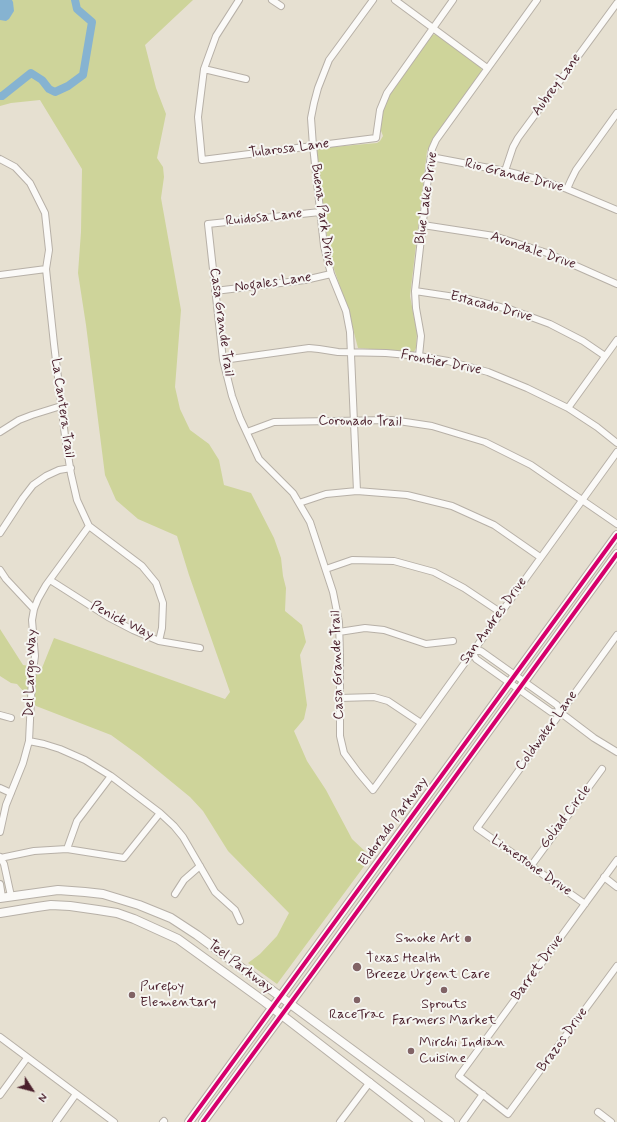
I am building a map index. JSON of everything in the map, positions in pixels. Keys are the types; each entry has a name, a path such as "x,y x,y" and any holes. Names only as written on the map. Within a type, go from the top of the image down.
{"main road":[{"name":"Eldorado Parkway","path":"189,1122 617,535"},
{"name":"Eldorado Parkway","path":"203,1122 617,554"},
{"name":"Teel Parkway","path":"4,897 58,890 97,893 139,904 171,918 197,934 450,1122"},
{"path":"354,895 364,902"},
{"path":"4,897 14,910"},
{"path":"3,912 4,897"},
{"path":"117,913 120,899"},
{"name":"Teel Parkway","path":"3,912 44,906 70,906 117,913 178,939 272,1007 420,1122"},
{"path":"188,946 197,934"},
{"path":"370,1082 379,1070"}],"street":[{"path":"239,0 216,36 204,69 246,79"},
{"path":"272,0 281,6"},
{"name":"Buena Park Drive","path":"357,491 350,332 346,311 331,274 324,246 311,118 323,73 329,60 373,0"},
{"path":"395,0 488,68"},
{"path":"433,28 453,0"},
{"name":"Blue Lake Drive","path":"419,356 421,336 416,308 415,290 431,157 436,140 537,0"},
{"name":"Aubrey Lane","path":"504,171 512,146 617,3"},
{"name":"Tularosa Lane","path":"204,69 198,117 202,160 376,138 380,110 387,93 433,28"},
{"path":"567,189 576,170 617,113"},
{"name":"Rio Grande Drive","path":"431,157 537,179 567,189 617,210"},
{"name":"La Cantera Trail","path":"0,159 15,167 30,183 45,213 49,250 46,269 54,344 71,468 77,500 89,526 142,566 156,583 163,603 162,628 159,640"},
{"name":"Ruidosa Lane","path":"208,224 320,212"},
{"name":"Casa Grande Trail","path":"208,224 223,360 232,396 240,418 259,459 293,492 310,522 333,592 339,622 340,736 344,753 373,790"},
{"name":"Avondale Drive","path":"422,225 494,236 547,253 617,284"},
{"path":"0,275 46,269"},
{"name":"Nogales Lane","path":"215,290 305,280 331,274"},
{"name":"Estacado Drive","path":"415,290 468,298 512,310 550,324 583,341 605,356"},
{"path":"568,408 617,340"},
{"name":"Frontier Drive","path":"223,360 309,348 338,352 386,353 419,356 448,361 488,372 527,388 568,408 597,427 617,443"},
{"path":"0,432 19,420 62,406"},
{"name":"Coronado Trail","path":"247,432 274,422 392,420 432,426 485,442 531,465 617,524"},
{"name":"San Andres Drive","path":"373,790 500,612 617,452"},
{"path":"0,533 33,485 46,476 59,470 71,468"},
{"path":"299,503 326,494 357,491 407,494 452,506 494,524 540,557"},
{"name":"Del Largo Way","path":"0,832 4,812 23,763 29,740 32,678 35,656 32,632 34,609 38,599 50,580 89,526"},
{"path":"326,569 352,560 394,561 434,572 464,588 500,612"},
{"path":"0,570 6,579 34,609"},
{"name":"Penick Way","path":"50,580 108,617 133,630 159,640 200,648"},
{"path":"339,632 365,628 384,630 426,644 453,641"},
{"name":"Coldwater Lane","path":"477,828 617,635"},
{"path":"561,713 551,712 476,659 472,651 481,651 557,705 561,713 594,738 617,752"},
{"path":"340,698 374,697 388,701 421,723"},
{"path":"0,715 11,718"},
{"path":"29,740 60,749 85,760 112,776 160,813 174,826 215,892 235,910 240,921"},
{"name":"Goliad Circle","path":"530,866 602,769"},
{"path":"67,849 77,821 112,776"},
{"path":"0,788 11,793"},
{"path":"4,897 4,864 0,858 34,851 67,849 124,858 160,813"},
{"name":"Limestone Drive","path":"477,828 585,904"},
{"name":"Barret Drive","path":"483,1094 459,1076 617,860"},
{"path":"175,894 184,880 200,866"},
{"path":"604,877 617,887"},
{"path":"0,884 4,897"},
{"name":"Brazos Drive","path":"483,1094 508,1114 617,966"},
{"path":"0,1037 114,1122"},
{"path":"0,1095 27,1058"},
{"path":"340,1122 370,1082"},
{"path":"56,1122 76,1094"},
{"path":"463,1122 483,1094"},
{"path":"598,1112 611,1122"}],"green space":[{"path":"0,0 193,0 145,45 156,88 166,114 157,158 163,167 164,177 161,198 181,310 175,387 180,409 190,430 209,444 219,460 224,485 251,493 274,538 281,558 286,588 285,611 302,625 306,642 300,655 307,705 304,719 294,731 307,761 326,790 352,839 369,855 365,865 277,984 248,963 260,954 277,936 289,913 228,851 203,811 190,797 140,756 111,735 36,706 17,684 11,683 0,676 0,629 23,665 42,668 54,638 225,699 230,692 177,536 138,519 116,500 105,475 78,273 81,232 82,169 40,100 11,103 0,106"},
{"path":"436,34 481,67 482,71 434,138 427,151 410,296 417,333 416,348 414,352 410,352 358,348 348,310 333,266 327,235 316,154 317,150 321,148 377,143 380,141 383,136 380,128 382,113 393,87 432,35"}],"water":[{"path":"0,0 12,0 13,2 14,11 6,21 0,20"}],"waterway":[{"path":"0,96 31,73 42,80 49,89 55,92 68,86 83,75 92,22 77,9 75,0"}],"cycle path":[{"path":"189,1122 617,535"},
{"path":"203,1122 617,554"}],"place":[{"name":"Smoke Art","path":"468,939"},
{"name":"Texas Health Breeze Urgent Care","path":"357,967"},
{"name":"Sprouts Farmers Market","path":"444,990"},
{"name":"Purefoy Elementary","path":"132,995"},
{"name":"RaceTrac","path":"357,1000"},
{"name":"Mirchi Indian Cuisine","path":"411,1051"}]}
